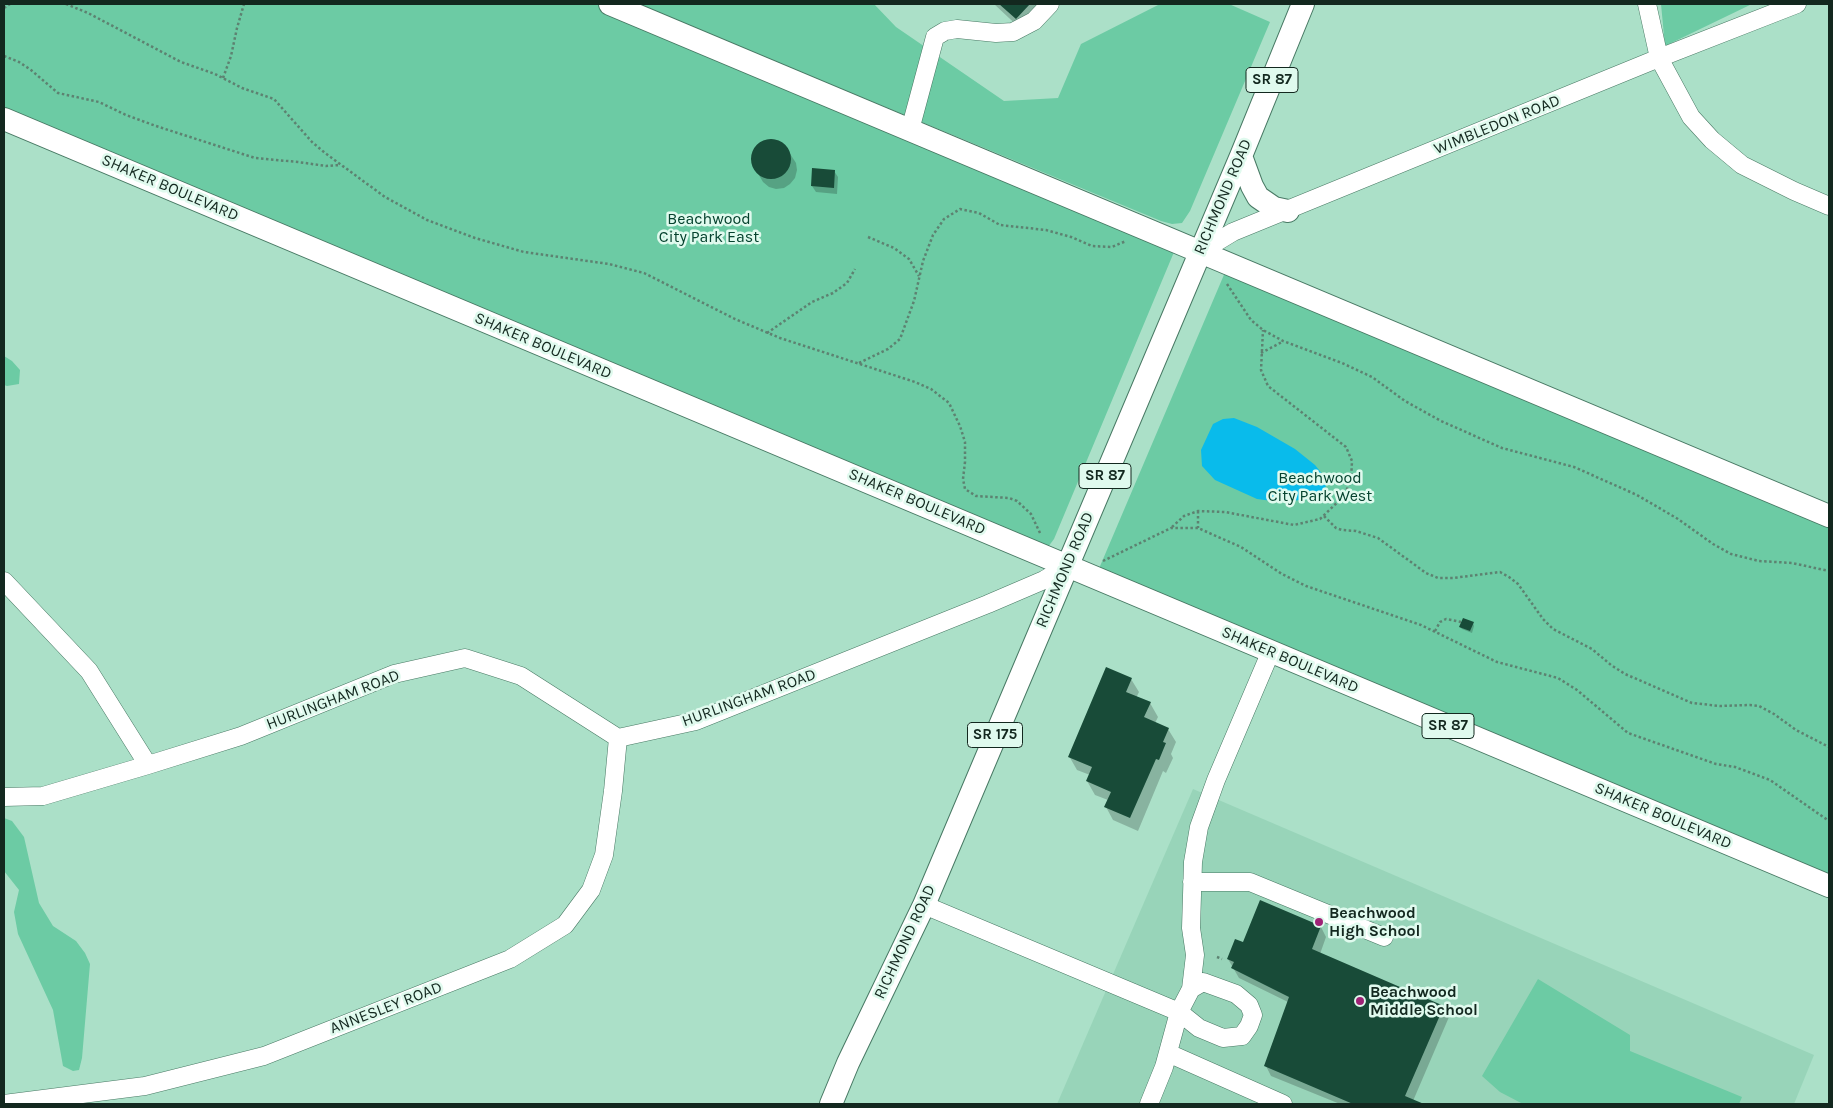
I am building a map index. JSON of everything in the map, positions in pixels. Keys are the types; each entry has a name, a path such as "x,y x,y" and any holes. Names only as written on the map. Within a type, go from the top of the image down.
{"main road":[{"path":"610,4 1829,516"},
{"name":"RICHMOND ROAD","path":"831,1104 848,1063 924,905 1241,156 1303,4"},
{"name":"SHAKER BOULEVARD","path":"4,118 1829,886"},
{"path":"1241,156 1258,197 1274,208 1288,210"}],"street":[{"path":"910,130 936,37 945,31 957,29 996,33 1013,32 1034,21 1050,4"},
{"path":"1647,4 1659,58 1691,117 1712,140 1742,165 1829,206"},
{"name":"WIMBLEDON ROAD","path":"1200,252 1233,232 1659,58 1797,4"},
{"name":"HURLINGHAM ROAD","path":"4,797 43,796 148,766 242,736 394,674 465,658 522,676 618,738 696,721 988,604 1044,580 1067,566"},
{"path":"4,581 89,671 148,766"},
{"path":"1149,1104 1164,1067 1179,1012 1191,989 1195,956 1191,928 1192,882 1193,862 1199,827 1216,780 1271,652"},
{"name":"ANNESLEY ROAD","path":"4,1104 145,1086 264,1056 510,960 565,925 592,890 604,855 618,738"},
{"path":"1192,882 1250,882 1384,937"},
{"path":"924,905 1179,1012 1199,1028 1223,1038 1242,1036 1249,1026 1253,1015 1249,1004 1236,994 1203,982 1191,989"},
{"path":"1168,1053 1283,1104"}],"path":[{"path":"4,8 10,4"},
{"path":"66,4 96,17 168,56 223,78 242,88 274,99 312,142 341,165 395,203 442,226 524,252 609,264 639,271 767,333 931,389 944,398 953,408 965,442 966,462 963,479 965,489 976,496 1009,498 1021,504 1034,519 1043,537"},
{"path":"223,78 231,56 244,4"},
{"path":"4,56 32,70 58,92 99,102 126,115 156,126 255,158 326,166 341,165"},
{"path":"858,364 888,350 900,339 914,301 923,261 933,235 944,219 960,209 979,213 1000,225 1046,230 1071,237 1092,246 1112,247 1122,241 1131,241"},
{"path":"868,237 894,248 909,259 919,276"},
{"path":"767,333 812,302 833,293 847,283 855,269"},
{"path":"1227,284 1251,320 1263,330 1283,342 1342,363 1372,378 1405,401 1441,421 1502,448 1574,467 1637,495 1678,518 1713,544 1731,554 1759,561 1792,563 1829,571"},
{"path":"1100,563 1170,528 1184,516 1198,511 1225,512 1294,525 1320,519 1343,497 1351,481 1352,461 1346,446 1268,386 1260,370 1263,330"},
{"path":"1261,353 1283,342"},
{"path":"1198,511 1198,528"},
{"path":"1324,516 1336,528 1356,531 1378,538 1426,573 1438,578 1500,572 1518,584 1543,619 1553,629 1592,649 1625,674 1692,703 1720,706 1759,706 1796,730 1829,747"},
{"path":"1170,528 1198,528 1241,547 1282,574 1306,586 1435,631 1497,662 1558,678 1577,690 1628,732 1716,764 1735,767 1770,780 1829,821"},
{"path":"1435,631 1440,622 1446,619 1461,622"},
{"path":"1217,957 1222,960"}],"shaded area":[{"name":"Beachwood High School","path":"1193,789 1814,1055 1794,1104 1057,1104"}],"green space":[{"name":"Beachwood City Park East","path":"4,4 597,4 786,83 1174,252 1054,539 1048,547 4,110"},
{"path":"636,4 874,4 896,27 1004,101 1058,98 1081,44 1160,4 1229,4 1270,22 1190,211 1182,223 1172,224"},
{"path":"1661,4 1752,4 1665,46"},
{"name":"Beachwood City Park West","path":"1226,270 1829,516 1829,886 1095,578"},
{"path":"4,356 12,361 20,370 19,384 4,385"},
{"path":"4,818 12,821 24,837 39,903 53,926 76,941 90,964 82,1058 79,1070 73,1071 63,1066 53,1010 18,934 14,912 19,890 4,871"},
{"path":"1538,979 1630,1035 1630,1051 1742,1097 1739,1104 1523,1104 1500,1092 1482,1076"}],"water":[{"path":"1234,418 1257,427 1295,449 1315,465 1327,480 1325,490 1320,497 1280,502 1257,499 1215,480 1202,466 1201,450 1213,424 1223,419"}],"building":[{"path":"999,4 1030,4 1016,19"},
{"path":"775,139 782,142 788,148 791,159 790,167 782,176 775,179 767,179 760,176 752,167 751,155 754,148 763,140"},
{"path":"812,168 835,170 834,188 811,186"},
{"path":"1463,618 1474,622 1470,631 1459,627"},
{"path":"1106,667 1132,678 1126,692 1151,702 1144,717 1169,728 1163,742 1166,743 1159,760 1156,759 1130,818 1104,807 1111,792 1086,781 1092,767 1068,757"},
{"name":"Beachwood Middle School","path":"1260,900 1321,926 1312,949 1444,1006 1405,1096 1424,1104 1353,1104 1264,1066 1289,997 1231,968 1234,962 1227,959 1235,939 1243,942"}],"place":[{"name":"Beachwood High School","path":"1319,922"},
{"name":"Beachwood Middle School","path":"1360,1001"}]}
